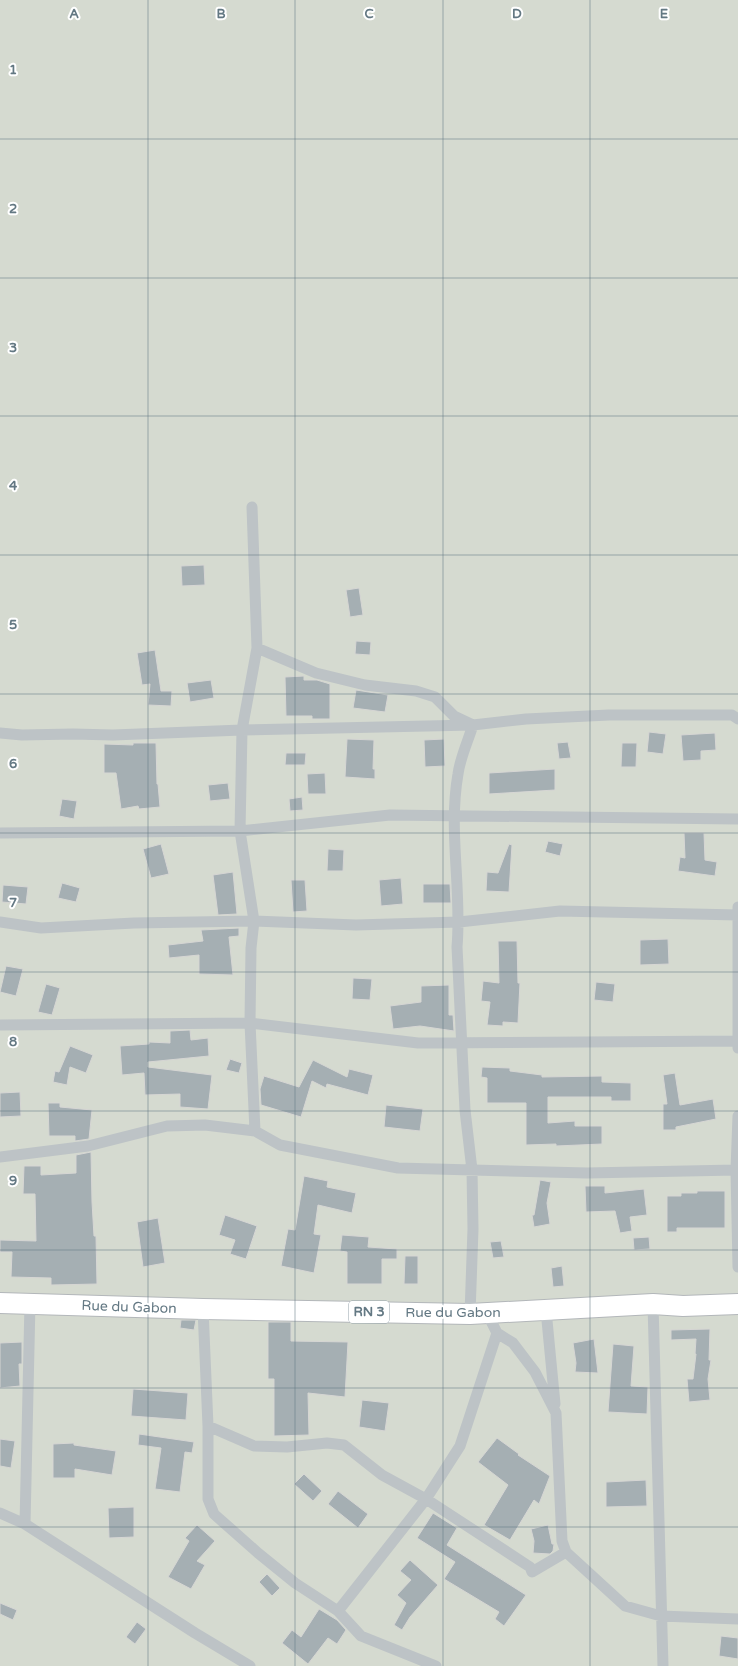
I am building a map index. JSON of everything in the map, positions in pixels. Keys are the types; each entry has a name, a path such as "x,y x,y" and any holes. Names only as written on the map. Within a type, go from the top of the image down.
{"highway":[{"name":"Rue du Gabon","path":"0,1303 203,1309 478,1314 653,1304 683,1306 738,1304"}],"street":[{"path":"252,507 257,648 242,730 240,831 254,921 251,948 250,1023 255,1131"},
{"path":"257,648 316,673 365,685 416,691 435,697 454,716 473,725"},
{"path":"0,733 22,735 113,735 242,730 473,725 526,719 609,715 732,715 738,719"},
{"path":"473,725 458,773 455,816 459,922 457,947 465,1110 472,1170 473,1229 478,1314 497,1333 513,1343 535,1372 556,1413"},
{"path":"0,833 240,831 390,815 738,819"},
{"path":"738,907 738,1048"},
{"path":"0,922 41,928 134,923 254,921 356,925 459,922 560,911 738,915"},
{"path":"0,1025 250,1023 418,1043 738,1041"},
{"path":"738,1116 736,1170 738,1267"},
{"path":"0,1157 88,1146 167,1126 205,1125 255,1131 280,1145 398,1168 587,1173 736,1170"},
{"path":"25,1524 30,1303"},
{"path":"653,1304 663,1666"},
{"path":"203,1309 208,1426 208,1499 214,1514 295,1583 338,1611 361,1636 436,1666"},
{"path":"546,1310 556,1413 562,1541 566,1552 625,1606 661,1616 738,1619"},
{"path":"338,1611 426,1498 460,1446 497,1333"},
{"path":"208,1426 254,1446 288,1447 327,1443 344,1445 382,1475 426,1498 530,1567 532,1572 566,1552"},
{"path":"0,1513 25,1524 195,1633 250,1666"}],"shaded area":[{"path":"0,0 738,0 738,1666 0,1666"}],"building":[{"path":"204,565 205,585 182,586 181,566"},
{"path":"359,588 363,615 350,617 346,590"},
{"path":"356,641 371,642 370,655 355,654"},
{"path":"155,650 161,691 172,691 171,706 148,705 150,684 142,685 137,653"},
{"path":"304,676 304,680 317,680 330,684 330,719 312,719 312,716 286,716 285,677"},
{"path":"211,680 214,698 190,702 187,683"},
{"path":"356,690 388,695 385,712 353,708"},
{"path":"649,732 666,734 663,754 647,752"},
{"path":"715,733 716,750 701,751 701,760 683,761 681,735"},
{"path":"347,739 374,740 373,769 375,769 375,779 345,777"},
{"path":"444,739 445,766 425,767 424,740"},
{"path":"568,742 571,758 559,759 557,743"},
{"path":"133,743 156,743 157,784 160,807 139,809 138,806 121,809 116,773 104,773 104,744 133,745"},
{"path":"622,743 637,743 636,767 621,767"},
{"path":"286,753 306,753 305,765 285,765"},
{"path":"555,769 555,790 489,794 489,773"},
{"path":"325,773 326,794 308,794 307,774"},
{"path":"228,783 230,799 210,801 208,785"},
{"path":"302,797 303,810 290,811 289,799"},
{"path":"62,799 77,801 74,819 59,816"},
{"path":"684,833 704,833 705,860 717,862 715,876 678,871 680,857 685,858"},
{"path":"548,841 563,844 560,856 545,852"},
{"path":"161,844 169,874 151,878 143,849"},
{"path":"509,844 512,845 509,892 486,891 487,872 498,873"},
{"path":"328,849 344,850 343,871 327,871"},
{"path":"233,872 237,914 218,915 213,875"},
{"path":"401,878 403,904 381,906 379,880"},
{"path":"291,880 305,880 307,911 293,912"},
{"path":"62,883 80,888 76,902 58,898"},
{"path":"423,884 450,884 451,903 423,903"},
{"path":"3,885 28,887 26,904 2,902"},
{"path":"239,928 239,936 229,937 233,975 199,974 199,955 169,958 168,945 203,941 201,930"},
{"path":"668,939 669,964 640,965 640,940"},
{"path":"498,941 517,941 518,983 520,983 518,1023 503,1022 503,1026 487,1025 490,1002 481,1001 483,981 499,983"},
{"path":"6,966 23,969 16,996 0,992"},
{"path":"353,978 372,979 370,1000 352,999"},
{"path":"596,982 615,984 613,1002 594,1000"},
{"path":"46,984 60,988 52,1015 38,1012"},
{"path":"449,985 449,1015 453,1015 454,1031 420,1026 393,1029 390,1006 421,1002 421,986"},
{"path":"190,1030 191,1040 208,1038 209,1056 148,1062 148,1067 212,1075 208,1109 180,1107 180,1094 145,1095 144,1073 122,1075 120,1046 149,1044 149,1042 170,1043 170,1031"},
{"path":"70,1046 93,1055 86,1073 70,1067 67,1085 53,1082 55,1071 59,1072"},
{"path":"230,1059 242,1063 239,1073 226,1070"},
{"path":"313,1060 347,1077 349,1069 373,1075 368,1095 327,1084 326,1088 312,1081 301,1117 261,1105 260,1089 264,1076 299,1087"},
{"path":"482,1067 510,1068 510,1071 542,1075 542,1077 602,1076 602,1082 631,1083 631,1101 611,1101 611,1097 548,1097 548,1123 575,1121 575,1126 602,1126 602,1144 556,1146 556,1144 526,1145 526,1103 487,1103 487,1078 481,1077"},
{"path":"675,1073 680,1105 713,1099 716,1119 676,1127 676,1130 663,1130 663,1104 667,1104 663,1075"},
{"path":"20,1092 21,1116 0,1117 0,1093"},
{"path":"48,1103 60,1103 60,1107 92,1110 89,1139 75,1141 75,1136 49,1136"},
{"path":"386,1105 423,1109 420,1131 384,1127"},
{"path":"91,1152 92,1202 94,1236 96,1236 97,1284 51,1285 51,1278 11,1277 12,1252 0,1252 0,1240 36,1241 35,1194 23,1194 24,1166 41,1166 41,1175 76,1173 76,1155"},
{"path":"304,1176 328,1181 327,1187 356,1193 352,1213 318,1205 314,1234 321,1235 314,1273 281,1266 288,1229 295,1230"},
{"path":"540,1180 551,1182 547,1203 550,1224 534,1227 532,1215 534,1215"},
{"path":"585,1186 605,1186 605,1193 644,1189 647,1215 630,1217 632,1231 620,1233 615,1211 586,1212"},
{"path":"697,1191 725,1191 725,1228 677,1228 677,1232 667,1232 667,1196 681,1196 681,1193 697,1193"},
{"path":"225,1215 257,1226 246,1259 230,1254 235,1240 219,1235"},
{"path":"158,1218 165,1263 143,1267 137,1222"},
{"path":"342,1235 369,1237 368,1247 397,1249 397,1259 382,1259 382,1284 347,1284 347,1252 340,1251"},
{"path":"649,1237 650,1249 634,1250 633,1238"},
{"path":"501,1241 504,1257 493,1258 490,1242"},
{"path":"405,1256 418,1256 418,1284 404,1284"},
{"path":"562,1266 564,1286 553,1287 551,1268"},
{"path":"181,1320 196,1320 194,1330 180,1328"},
{"path":"268,1322 291,1322 291,1341 348,1342 345,1397 308,1393 309,1435 274,1436 274,1379 268,1379"},
{"path":"710,1329 709,1360 711,1360 708,1379 710,1400 689,1402 687,1379 693,1379 696,1339 671,1340 671,1330"},
{"path":"594,1339 598,1373 575,1372 576,1363 573,1343"},
{"path":"22,1342 22,1364 19,1364 20,1386 0,1388 0,1343"},
{"path":"613,1344 634,1346 631,1386 648,1387 647,1414 608,1412"},
{"path":"133,1389 188,1393 186,1420 131,1416"},
{"path":"362,1400 389,1403 385,1431 359,1427"},
{"path":"139,1434 194,1442 192,1453 185,1452 180,1492 155,1489 161,1448 138,1445"},
{"path":"497,1438 519,1454 518,1455 550,1476 539,1504 534,1500 510,1540 484,1525 508,1485 478,1462"},
{"path":"0,1439 15,1441 11,1468 0,1466"},
{"path":"74,1443 74,1445 116,1451 112,1475 75,1469 75,1478 53,1478 53,1444"},
{"path":"304,1474 322,1491 313,1501 294,1484"},
{"path":"646,1480 647,1506 606,1507 606,1482"},
{"path":"338,1491 368,1514 358,1528 328,1504"},
{"path":"134,1507 134,1537 109,1538 108,1508"},
{"path":"433,1513 457,1528 447,1545 526,1595 504,1626 495,1619 499,1612 444,1579 455,1562 417,1538"},
{"path":"197,1525 215,1541 197,1561 205,1565 191,1589 168,1577 189,1541 185,1538"},
{"path":"548,1525 552,1544 554,1544 553,1551 550,1554 533,1553 534,1541 531,1529"},
{"path":"410,1560 438,1585 410,1617 402,1630 394,1625 406,1603 397,1595 411,1580 400,1571"},
{"path":"267,1574 280,1588 272,1596 259,1582"},
{"path":"0,1603 17,1610 13,1620 0,1614"},
{"path":"319,1609 337,1620 346,1630 337,1644 328,1638 308,1664 282,1643 292,1630 301,1637"},
{"path":"137,1622 146,1629 135,1644 126,1637"},
{"path":"721,1636 738,1638 738,1659 719,1656"}]}
